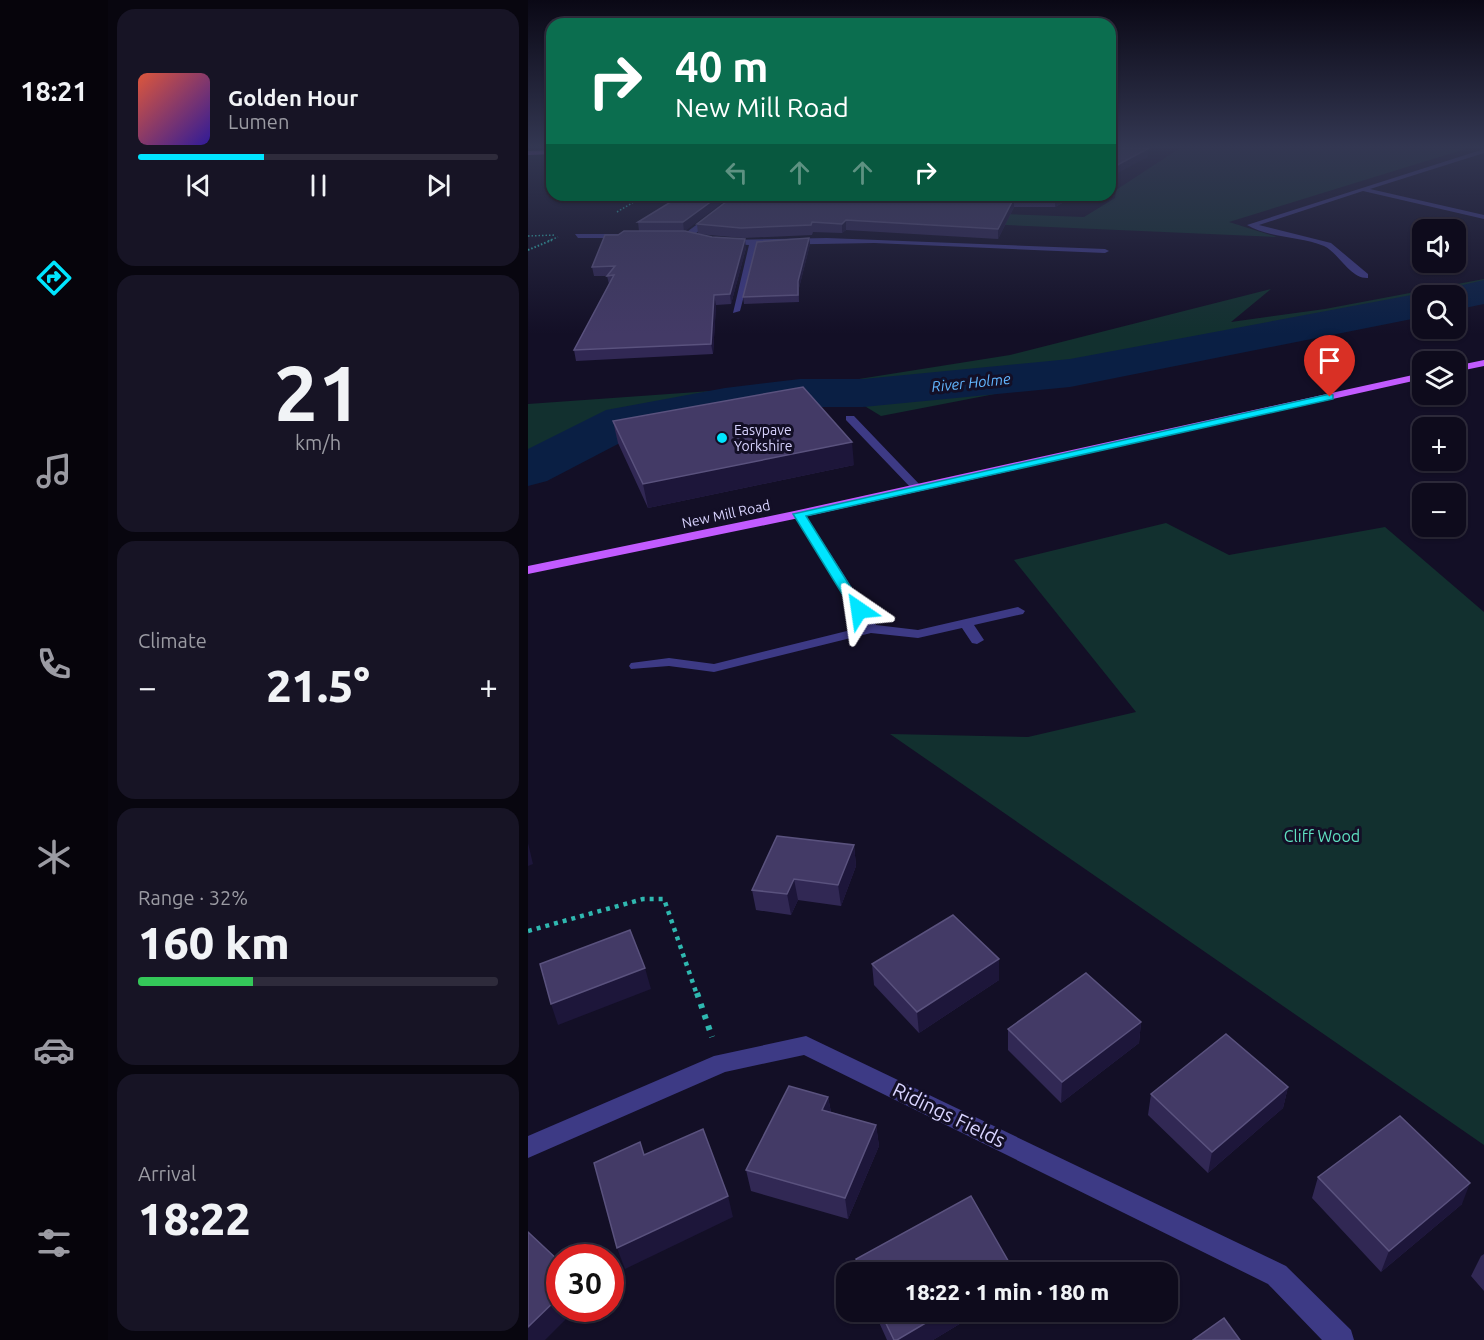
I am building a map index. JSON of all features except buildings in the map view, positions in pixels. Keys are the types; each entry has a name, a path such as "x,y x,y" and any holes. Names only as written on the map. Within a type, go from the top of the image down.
{"main road":[{"path":"1466,367 1484,363"},
{"name":"New Mill Road","path":"528,570 799,514 1412,378"}],"street":[{"path":"687,236 723,209"},
{"path":"1301,209 1251,225 1328,245 1347,264 1365,276"},
{"path":"1444,209 1484,218"},
{"path":"578,237 641,236"},
{"path":"675,236 696,238"},
{"path":"714,242 753,244 824,239 912,241 1105,251"},
{"path":"736,311 753,244"},
{"path":"850,418 917,488"},
{"path":"799,514 871,629"},
{"path":"636,666 669,662 714,668 871,629 918,634 1018,611"},
{"path":"965,623 977,640"},
{"name":"Ridings Fields","path":"528,1146 722,1063 806,1045 1277,1275 1341,1340"}],"path":[{"path":"528,931 643,899 664,899 722,1063"}],"green space":[{"path":"742,209 865,209 1084,217 1098,209 1273,209 1229,222 1277,237 737,213"},
{"path":"1484,279 1484,299 1466,303 1466,285 1452,285"},
{"path":"1271,289 1231,322 1325,309 1412,293 1412,313 881,416 858,402 624,429 528,471 528,404 840,382 1010,355"},
{"name":"Cliff Wood","path":"1166,523 1229,555 1385,527 1484,612 1484,1145 890,734 1028,737 1136,712 1014,560"}],"waterway":[{"name":"River Holme","path":"1466,296 1484,292"},
{"name":"River Holme","path":"528,470 624,421 725,402 800,393 863,393 1070,373 1412,307"}],"place":[{"name":"Easypave Yorkshire","path":"722,438"}],"route":[{"path":"859,610 799,514 1330,397"}]}
